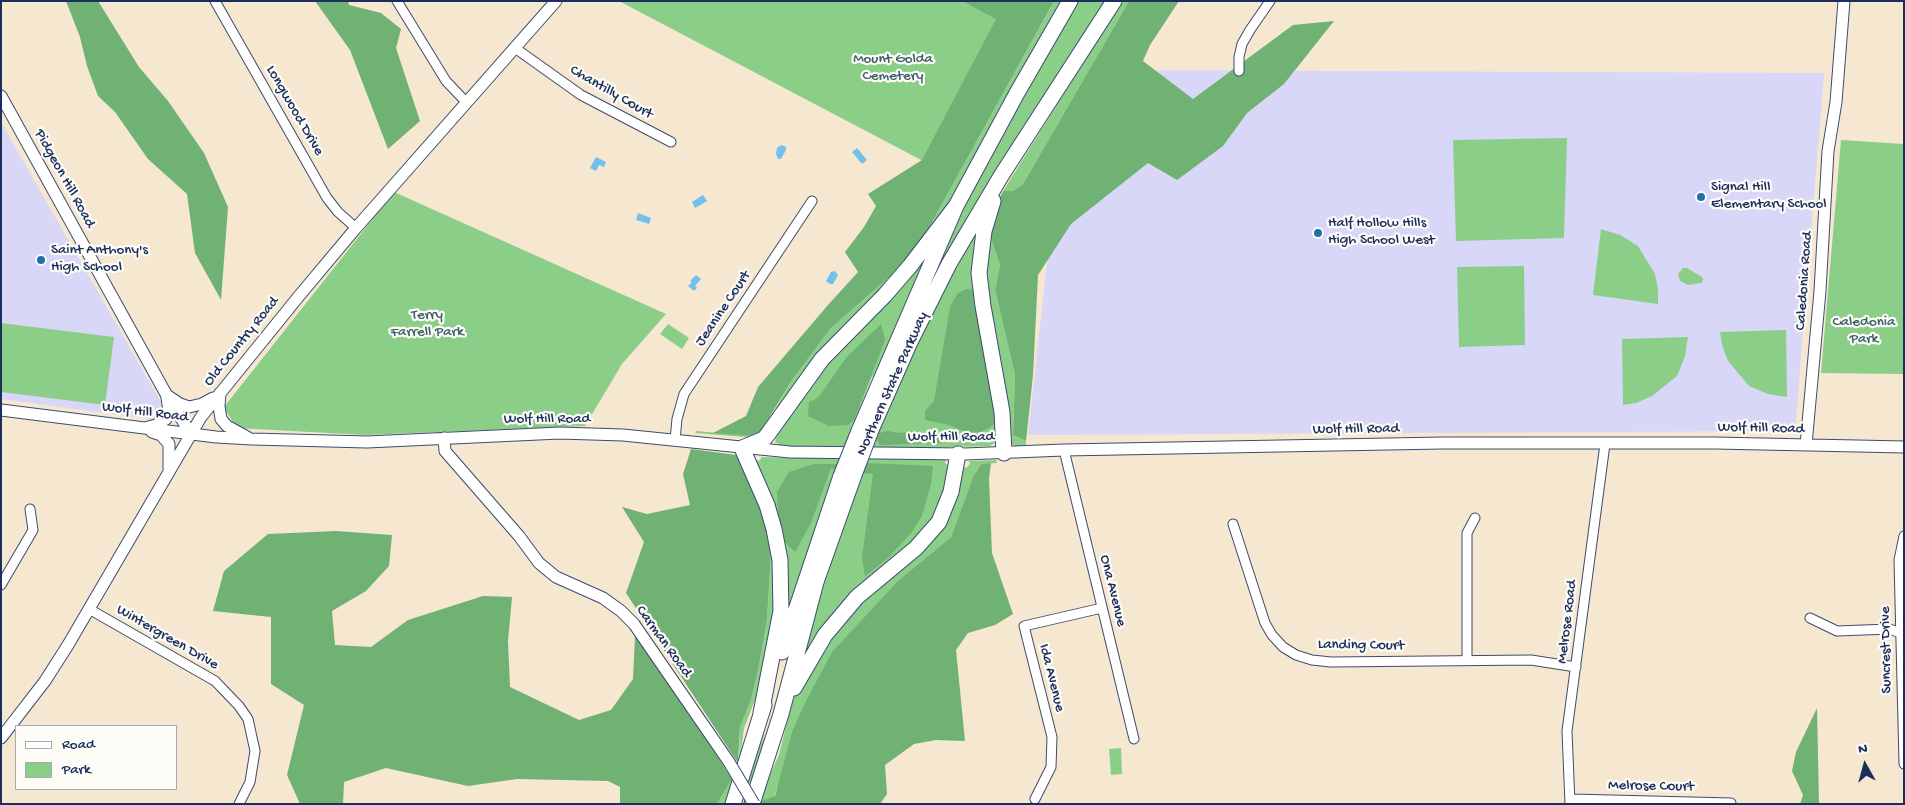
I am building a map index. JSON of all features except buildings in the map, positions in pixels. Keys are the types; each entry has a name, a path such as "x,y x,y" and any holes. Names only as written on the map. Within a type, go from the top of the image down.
{"highway":[{"name":"Northern State Parkway","path":"733,804 761,713 847,475 956,206 1017,93 1070,1"},
{"name":"Northern State Parkway","path":"865,430 949,264 1002,176 1114,1"},
{"path":"1002,176 984,231 979,273 982,306 1002,412 1004,453"},
{"path":"761,713 781,611 780,560 767,505 742,448 764,439 822,359 886,295 956,206"},
{"path":"770,450 778,422"},
{"path":"781,714 798,679 825,635 856,597 916,548 939,522 951,492 958,454"},
{"name":"Northern State Parkway","path":"753,804 781,714 847,475"}],"street":[{"name":"Longwood Drive","path":"215,1 327,198 338,212 356,228"},
{"path":"397,1 446,81 467,103"},
{"name":"Old Country Road","path":"1,738 45,681 169,473 190,434 220,393 356,228 556,1"},
{"path":"1239,71 1239,57 1242,44 1270,1"},
{"name":"Caledonia Road","path":"1806,444 1820,291 1828,151 1836,102 1844,1"},
{"name":"Chantilly Court","path":"515,48 581,95 671,142"},
{"name":"Pidgeon Hill Road","path":"1,96 190,434"},
{"name":"Jeanine Court","path":"675,440 677,419 684,394 812,201"},
{"path":"166,394 175,401 189,406 202,404 220,393"},
{"path":"220,393 219,412 223,422 233,430 252,439"},
{"path":"144,428 156,425 166,419 169,411 166,394"},
{"name":"Wolf Hill Road","path":"1,410 190,434 252,439 367,442 560,433 623,435 770,450 958,454 1064,450 1442,443 1806,444 1904,447"},
{"path":"144,428 161,435 167,440 170,449 169,473"},
{"name":"Carman Road","path":"444,438 445,451 519,536 539,563 556,577 603,598 621,611 634,624 729,762 753,804"},
{"name":"Melrose Road","path":"1571,802 1568,731 1605,444"},
{"name":"Ona Avenue","path":"1064,450 1134,739"},
{"path":"1,585 33,530 30,509"},
{"path":"1467,660 1467,533 1475,518"},
{"name":"Landing Court","path":"1233,524 1265,623 1272,636 1296,655 1312,660 1331,662 1532,660 1576,667"},
{"name":"Suncrest Drive","path":"1904,536 1899,560 1904,764"},
{"name":"Ida Avenue","path":"1035,798 1051,767 1052,737 1024,626 1102,608"},
{"name":"Wintergreen Drive","path":"89,609 215,681 239,706 248,719 255,751 250,782 239,804"},
{"path":"1810,618 1837,631 1890,629 1902,633"},
{"name":"Melrose Court","path":"1571,802 1731,803"}],"shaded area":[{"name":"Half Hollow Hills High School West","path":"1094,70 1824,73 1795,431 1028,435 1060,145"},
{"name":"Saint Anthony's High School","path":"1,122 167,413 157,420 1,399"}],"green space":[{"path":"66,1 98,1 139,67 168,101 204,153 228,207 221,300 195,253 187,194 148,159 115,112 98,96 87,66 80,37"},
{"path":"315,1 348,1 349,5 381,13 401,29 396,48 420,121 388,149 350,50"},
{"name":"Mount Golda Cemetery","path":"619,1 962,1 997,18 923,161"},
{"path":"962,1 1054,1 921,242 894,273 831,328 792,380 761,431 754,436 713,433 746,416 758,387 858,272 845,252 864,227 876,206 868,194 922,160 996,19"},
{"path":"1054,1 1062,1 1001,105 943,216 757,438 695,433 696,431 754,436 766,425 792,380 831,328 894,273 921,242"},
{"path":"1074,1 1105,1 946,255 906,336 939,254 988,157"},
{"path":"1122,1 1129,1 1023,184 1013,191 1003,191"},
{"path":"1129,1 1179,1 1150,45 1143,61 1193,99 1293,25 1334,21 1284,84 1247,113 1223,146 1177,180 1148,163 1071,224 1038,275 1033,375 1026,441 1013,435 1015,375 995,290 1000,265 990,236 994,210 1003,191 1013,191 1023,184"},
{"path":"1567,138 1564,238 1456,241 1453,140"},
{"name":"Caledonia Park","path":"1841,140 1904,144 1904,374 1821,373"},
{"name":"Terry Farrell Park","path":"394,192 666,314 622,364 585,426 365,435 236,428 224,407"},
{"path":"983,212 979,240 992,368 997,442 990,446 870,449 922,326"},
{"path":"1601,229 1620,235 1638,246 1655,274 1658,304 1593,295"},
{"path":"990,236 1000,265 995,290 1015,375 1013,435 1026,441 1026,446 1015,446 1009,442 982,279"},
{"path":"930,250 876,376 872,377 843,451 778,446 778,443 775,443 776,438 789,411 819,366"},
{"path":"1524,266 1525,345 1459,347 1457,267"},
{"path":"1683,268 1687,268 1702,277 1702,283 1688,285 1680,281 1678,274"},
{"path":"966,289 977,290 1000,411 993,425 982,432 968,433 949,425 925,420 925,411 934,401 950,307 957,294"},
{"path":"1,323 114,337 105,405 1,392"},
{"path":"668,324 689,338 682,349 660,334"},
{"path":"881,324 885,340 854,420 848,425 829,426 808,416 809,402 818,398 846,358"},
{"path":"1786,330 1787,397 1768,394 1749,386 1728,361 1722,345 1720,332"},
{"path":"1688,337 1685,356 1677,376 1652,396 1636,403 1623,405 1622,339"},
{"path":"888,431 899,433 914,431 949,439 940,443 880,445 877,440 879,433"},
{"path":"691,449 736,455 743,459 772,536 767,620 751,700 740,727 738,763 626,593 644,542 622,507 647,514 690,505 683,474"},
{"path":"761,457 840,459 786,618 755,459 758,461"},
{"path":"867,458 946,460 945,463 950,467 941,508 803,667 803,652 835,538"},
{"path":"996,460 997,463 981,464 973,477 951,537 900,579 780,779 774,797 760,801 759,799 779,755 792,702 805,676 856,605 929,544 963,466 966,468 970,464 969,461"},
{"path":"865,463 933,466 931,484 922,516 912,532 888,558 865,576 862,558 873,474 861,473"},
{"path":"991,463 989,479 992,553 1013,614 995,625 968,633 956,650 965,741 936,740 914,744 885,765 887,794 880,804 762,804 760,801 775,796 792,732 832,652 900,579 951,537 973,477 981,464"},
{"path":"814,464 838,464 836,470 831,468 811,523 795,552 785,542 779,526 777,492 789,472"},
{"path":"336,531 392,535 389,566 366,591 332,611 335,645 371,647 408,620 483,596 512,597 508,641 510,687 579,720 611,710 633,679 635,636 651,655 732,779 717,804 620,804 620,787 608,781 517,779 468,786 386,768 344,782 343,804 300,804 287,775 304,705 271,684 271,617 213,611 224,571 268,534"},
{"path":"772,536 777,610 761,684 744,728 739,765 740,727 751,700 767,620"},
{"path":"1817,708 1819,804 1800,804 1803,795 1792,771 1796,752"},
{"path":"765,733 753,789 747,777"},
{"path":"1121,748 1122,774 1111,775 1109,749"},
{"path":"732,779 735,785 729,804 717,804"}],"water":[{"path":"781,145 786,147 786,150 781,159 778,159 776,154 777,148"},
{"path":"857,148 867,160 862,164 852,152"},
{"path":"596,157 606,162 604,167 599,165 596,171 590,168"},
{"path":"703,195 707,201 695,208 692,202"},
{"path":"638,213 651,218 649,224 636,220"},
{"path":"835,271 838,275 833,284 830,284 826,281 831,272"},
{"path":"696,275 701,279 695,286 697,288 694,291 688,286"}],"place":[{"name":"Signal Hill Elementary School","path":"1701,197"},
{"name":"Half Hollow Hills High School West","path":"1318,233"},
{"name":"Saint Anthony's High School","path":"41,260"}]}
